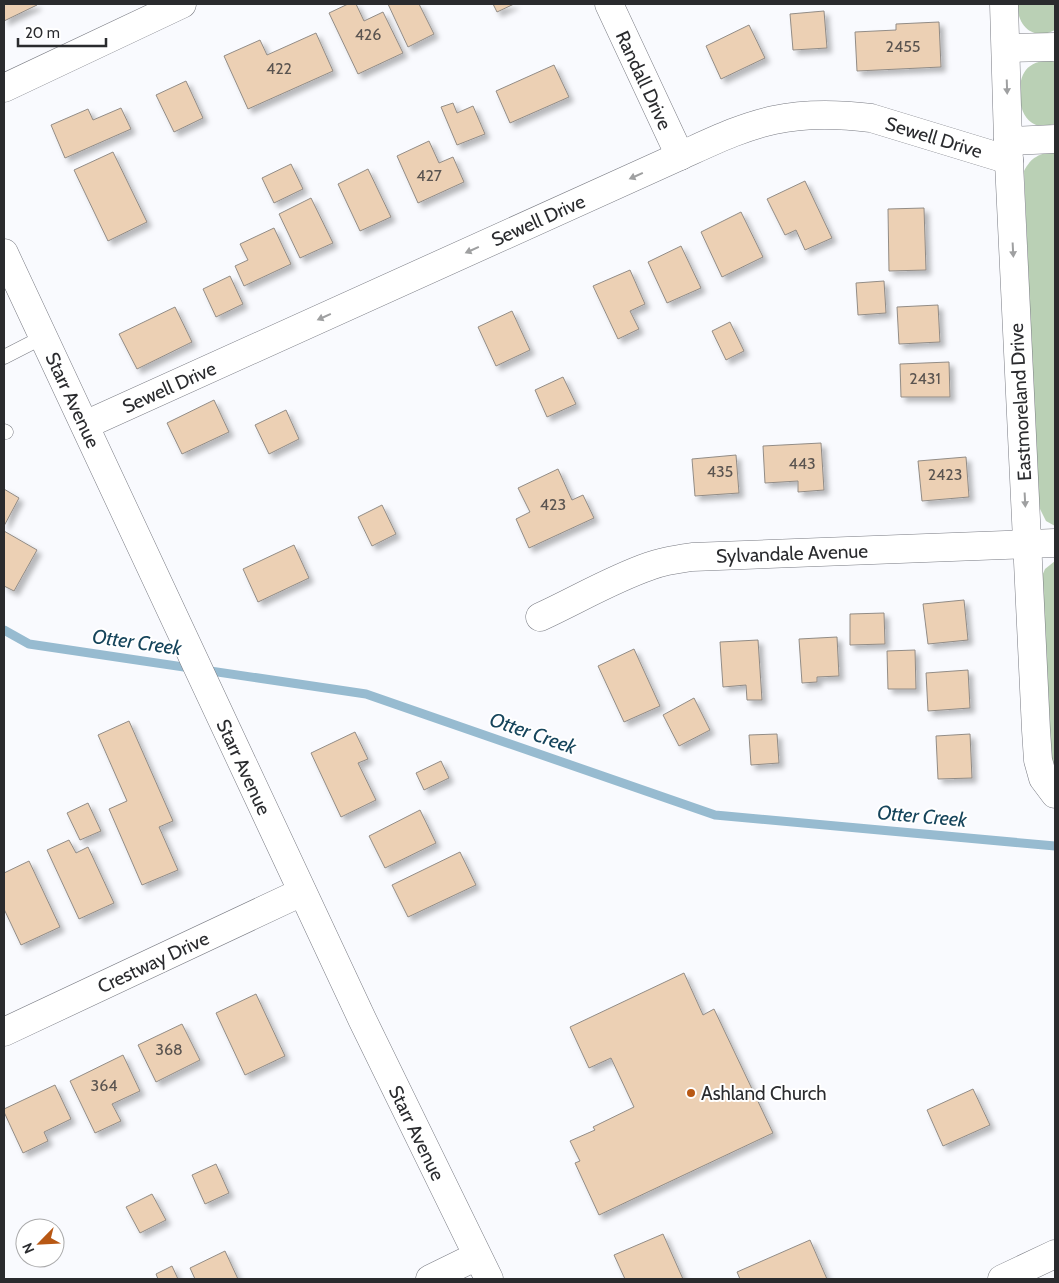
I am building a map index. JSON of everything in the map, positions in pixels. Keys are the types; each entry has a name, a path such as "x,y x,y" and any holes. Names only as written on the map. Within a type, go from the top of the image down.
{"street":[{"path":"4,88 182,4"},
{"name":"Randall Drive","path":"609,4 680,156"},
{"name":"Eastmoreland Drive","path":"1004,4 1009,150 1038,760 1043,778 1055,794"},
{"path":"1006,48 1055,47"},
{"name":"Sewell Drive","path":"84,425 680,156 735,132 773,120 832,115 851,116 887,122 1009,150 1055,139"},
{"name":"Starr Avenue","path":"4,253 403,1106 483,1267"},
{"name":"Sylvandale Avenue","path":"540,616 651,565 692,557 1055,543"},
{"name":"Crestway Drive","path":"4,1032 302,892"},
{"path":"1002,1279 1055,1254"},
{"path":"430,1279 483,1267"}],"lane":[{"path":"4,357 43,337"}],"green space":[{"path":"1017,4 1055,4 1055,30 1040,34 1028,30 1020,19"},
{"path":"1048,60 1055,62 1055,124 1038,126 1026,117 1021,107 1020,84 1024,72 1028,68 1033,64"},
{"path":"1055,152 1055,526 1046,521 1038,505 1024,171 1036,157 1045,153"},
{"path":"1055,561 1055,779 1051,774 1041,578 1045,569"}],"building":[{"path":"4,4 36,4 37,5 4,21"},
{"path":"348,4 356,4 364,21 383,12 403,53 358,74 329,13"},
{"path":"388,4 419,4 434,34 408,47"},
{"path":"493,4 514,4 497,12"},
{"path":"824,11 827,48 793,50 790,14"},
{"path":"939,22 941,67 857,71 855,32 896,30 896,24"},
{"path":"749,25 765,58 721,79 706,46"},
{"path":"316,33 333,71 248,109 224,56 260,40 267,55"},
{"path":"554,65 569,97 510,123 496,91"},
{"path":"186,81 203,118 174,132 156,95"},
{"path":"453,103 457,113 473,106 485,134 457,145 441,107"},
{"path":"121,108 131,129 65,158 51,125 88,109 93,120"},
{"path":"429,141 439,163 453,157 464,182 418,203 397,156"},
{"path":"113,152 147,222 108,241 74,170"},
{"path":"291,164 303,189 274,203 262,178"},
{"path":"368,169 391,217 360,231 338,184"},
{"path":"805,181 832,238 805,250 796,230 785,235 767,199"},
{"path":"311,198 333,243 300,258 279,214"},
{"path":"924,208 926,270 889,271 888,209"},
{"path":"741,212 763,257 722,277 701,232"},
{"path":"274,228 291,264 244,286 235,266 248,260 240,244"},
{"path":"681,246 701,288 667,303 648,262"},
{"path":"630,270 645,304 630,311 639,329 618,339 593,286"},
{"path":"230,276 243,304 216,317 203,289"},
{"path":"884,281 886,313 858,315 856,283"},
{"path":"938,305 940,342 899,344 897,307"},
{"path":"175,307 192,342 137,369 119,334"},
{"path":"512,311 530,350 496,366 478,327"},
{"path":"730,322 744,351 726,360 712,331"},
{"path":"949,362 950,397 901,397 900,364"},
{"path":"563,377 576,404 547,417 535,390"},
{"path":"214,400 229,432 182,454 167,423"},
{"path":"286,410 299,439 269,454 255,425"},
{"path":"821,443 824,490 798,492 798,481 765,483 763,446"},
{"path":"736,455 739,493 695,496 692,459"},
{"path":"966,457 969,497 922,501 918,461"},
{"path":"558,469 572,500 583,495 594,518 529,548 516,519 530,512 518,488"},
{"path":"4,489 19,498 4,526"},
{"path":"382,505 396,534 372,546 358,517"},
{"path":"4,531 37,550 14,591 4,586"},
{"path":"294,545 309,578 258,602 243,569"},
{"path":"964,600 968,640 928,644 923,604"},
{"path":"884,613 885,644 850,645 850,614"},
{"path":"837,637 839,676 817,677 817,682 802,683 799,639"},
{"path":"758,640 762,700 747,700 746,685 723,687 720,642"},
{"path":"634,649 660,706 624,722 598,666"},
{"path":"915,650 916,689 888,689 887,651"},
{"path":"968,670 970,708 928,711 926,673"},
{"path":"694,698 710,730 679,746 663,715"},
{"path":"129,721 173,821 159,827 178,870 142,885 109,809 127,801 98,735"},
{"path":"355,732 368,759 358,763 376,800 341,817 311,753"},
{"path":"777,734 779,763 751,765 749,735"},
{"path":"970,734 972,778 938,779 936,736"},
{"path":"441,761 449,778 424,790 416,773"},
{"path":"88,803 101,831 80,840 67,813"},
{"path":"420,810 436,843 385,868 369,836"},
{"path":"69,840 76,853 88,847 114,903 79,919 47,850"},
{"path":"460,852 476,885 408,917 392,885"},
{"path":"29,861 60,927 21,945 4,909 4,873"},
{"name":"Ashland Church","path":"684,973 703,1015 714,1009 773,1133 599,1215 575,1163 580,1161 570,1141 595,1130 593,1127 634,1107 611,1058 589,1068 570,1027"},
{"path":"256,994 285,1056 245,1075 216,1013"},
{"path":"182,1024 200,1060 156,1082 138,1045"},
{"path":"123,1055 140,1091 112,1104 121,1121 95,1133 70,1081"},
{"path":"55,1085 71,1119 44,1132 48,1141 23,1153 4,1109"},
{"path":"973,1089 990,1125 943,1146 927,1110"},
{"path":"216,1164 229,1193 205,1204 192,1175"},
{"path":"152,1194 166,1220 140,1233 126,1207"},
{"path":"663,1234 683,1279 625,1279 614,1255"},
{"path":"810,1240 827,1279 740,1279 737,1272"},
{"path":"225,1251 238,1279 195,1279 190,1268"},
{"path":"172,1266 178,1279 158,1279 156,1274"}],"waterway":[{"name":"Otter Creek","path":"4,630 29,644 366,694 715,815 1055,846"}],"place":[{"name":"Ashland Church","path":"691,1093"}]}
